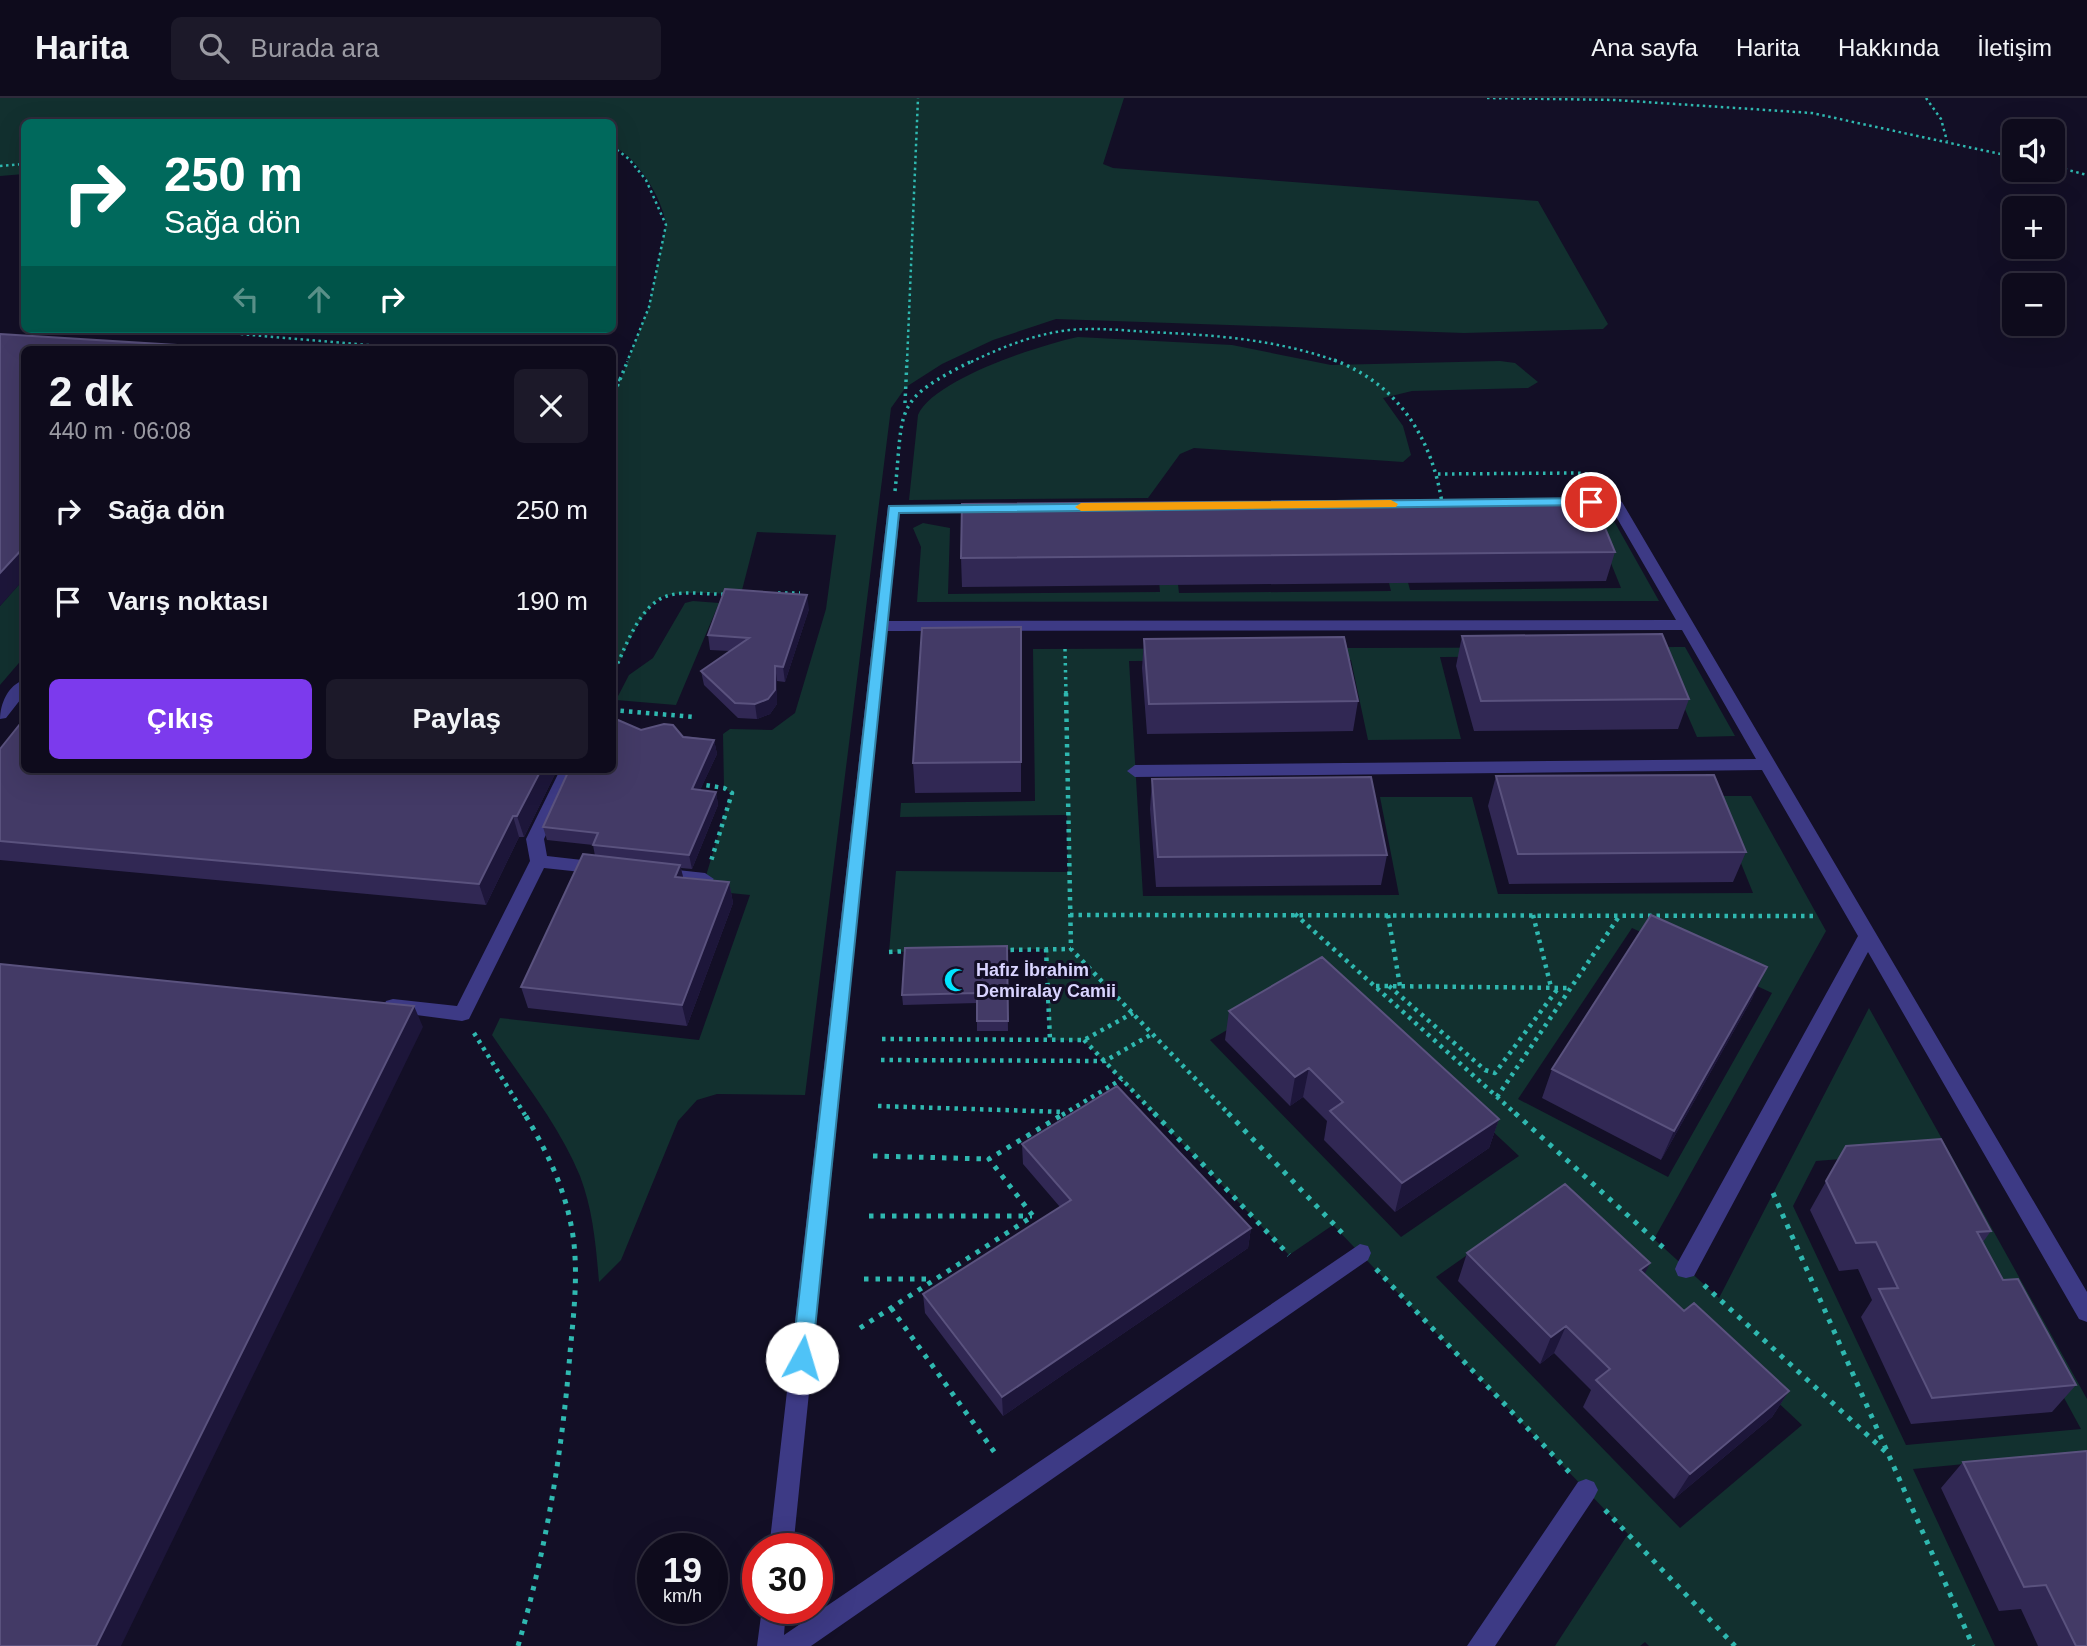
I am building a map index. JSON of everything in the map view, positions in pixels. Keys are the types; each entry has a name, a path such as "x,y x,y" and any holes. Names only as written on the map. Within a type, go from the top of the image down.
{"street":[{"path":"1549,502 1615,502 2087,1312"},
{"path":"783,1533 893,509 1006,508"},
{"path":"881,626 1688,625"},
{"path":"0,714 21,689"},
{"path":"1135,771 1768,764"},
{"path":"369,1004 462,1014 538,861 535,839 567,773"},
{"path":"538,861 705,878"},
{"path":"1686,1269 1868,935"},
{"path":"789,1646 1360,1253"},
{"path":"1480,1646 1586,1490"},
{"path":"770,1646 772,1624"}],"path":[{"path":"893,509 905,404 918,98"},
{"path":"1487,98 1615,100 1790,111 2002,154"},
{"path":"1926,98 1941,119 1947,141"},
{"path":"616,148 629,156 664,213 666,225 649,307 616,392"},
{"path":"0,166 21,163"},
{"path":"2065,169 2087,175"},
{"path":"905,404 920,389 977,359 1013,344 1060,331 1109,330 1265,340 1297,348 1377,384 1403,407 1420,429 1438,474 1443,503"},
{"path":"228,333 379,346"},
{"path":"616,378 622,381"},
{"path":"1438,474 1583,473 1601,480 1615,502"},
{"path":"776,593 800,593"},
{"path":"616,669 643,617 657,600 677,595 728,594"},
{"path":"1065,649 1068,873"},
{"path":"616,710 694,717"},
{"path":"697,783 724,788 732,793 705,878"},
{"path":"1295,914 1886,1453"},
{"path":"1070,915 1817,916"},
{"path":"1388,915 1400,986"},
{"path":"1533,915 1551,987"},
{"path":"1497,1097 1620,915"},
{"path":"1046,949 1050,1040"},
{"path":"994,950 1071,949"},
{"path":"889,951 915,951"},
{"path":"1375,986 1571,988"},
{"path":"1389,986 1485,1070 1495,1073 1559,987"},
{"path":"882,1039 1084,1041 1133,1013"},
{"path":"462,1014 532,1128 567,1208 573,1245 575,1286 558,1477 543,1555 518,1646"},
{"path":"881,1060 1105,1061 1152,1034"},
{"path":"1084,1041 1289,1255"},
{"path":"873,1156 989,1159 1122,1079"},
{"path":"877,1106 1065,1112"},
{"path":"989,1159 1033,1216"},
{"path":"1773,1193 1973,1646"},
{"path":"869,1216 1033,1216"},
{"path":"860,1328 1033,1216"},
{"path":"864,1279 935,1279"},
{"path":"891,1308 995,1453"}],"green space":[{"path":"0,98 1124,98 1103,164 1113,168 1538,201 1608,324 1603,329 1464,333 1056,319 993,340 942,364 906,387 891,408 805,1095 717,1094 697,1100 678,1121 621,1260 599,1282 591,1215 580,1176 551,1121 492,1035 500,1018 699,1040 750,895 710,891 705,879 731,793 724,788 723,734 730,729 772,730 795,713 826,609 836,535 757,532 741,594 683,593 657,600 642,619 616,670 616,391 649,307 666,225 660,203 640,169 616,148 616,119 21,119 21,174 0,176"},
{"path":"1078,337 1232,345 1331,365 1500,361 1515,363 1538,382 1528,388 1412,391 1383,398 1403,426 1411,455 1403,462 1194,448 1180,454 1148,498 909,500 918,415 928,402 944,389 990,366 1039,347"},
{"path":"1594,521 1614,521 1659,601 917,602 921,547 913,528 923,523 950,528 948,594 1160,592 1154,526 1171,525 1179,593 1391,591 1374,523 1392,523 1410,590 1621,588"},
{"path":"21,582 21,660 0,685 0,606"},
{"path":"685,603 719,603 676,705 616,700 629,675 653,658"},
{"path":"1685,647 1735,736 1697,737 1662,656 1440,657 1461,739 1368,740 1351,660 1129,661 1143,896 1399,895 1380,797 1472,797 1498,894 1753,893 1714,796 1751,796 1826,931 1654,1239 1719,1298 1869,1008 2087,1399 2087,1452 1913,1469 1995,1646 1649,1646 1645,1642 1640,1646 1555,1646 1628,1534 1333,1225 1289,1255 1084,1041 1050,1040 1046,949 889,952 896,871 1068,872 1067,815 900,817 901,803 1035,801 1033,649","holes":["1632,928 1772,993 1668,1177 1518,1099","1324,973 1519,1156 1401,1237 1210,1040","1930,1152 2081,1429 1906,1445 1793,1206 1816,1161","1555,1193 1802,1425 1680,1528 1436,1277"]}],"building":[{"path":"0,334 192,346 21,346 21,550 0,573"},
{"path":"1593,499 1615,552 961,558 962,504"},
{"path":"725,589 807,595 783,667 775,666 775,690 768,699 755,704 735,703 701,671 749,638 708,635"},
{"path":"1021,627 1021,762 913,763 922,628"},
{"path":"1662,634 1689,699 1481,701 1462,636"},
{"path":"1344,637 1358,701 1149,704 1144,639"},
{"path":"616,720 641,730 664,724 673,725 683,737 714,740 692,789 716,792 689,855 593,845 598,833 543,827 568,773 616,773"},
{"path":"21,723 21,773 539,773 517,816 513,816 479,884 0,841 0,749"},
{"path":"1714,775 1746,852 1518,854 1496,776"},
{"path":"1371,777 1387,855 1158,857 1152,779"},
{"path":"583,854 680,865 675,877 729,882 682,1005 521,987"},
{"path":"1651,915 1767,967 1674,1131 1552,1069"},
{"name":"Hafız İbrahim Demiralay Camii","path":"1007,946 1008,1021 977,1021 977,993 902,995 905,948"},
{"path":"1322,957 1499,1119 1402,1183 1330,1111 1343,1102 1309,1068 1295,1077 1229,1011"},
{"path":"0,964 414,1006 96,1646 0,1646"},
{"path":"1117,1086 1251,1228 1002,1397 923,1294 1071,1200 1022,1144"},
{"path":"1941,1139 1991,1231 1977,1232 2003,1280 2018,1279 2076,1385 1932,1398 1879,1289 1898,1288 1876,1242 1856,1243 1826,1181 1846,1146"},
{"path":"1565,1184 1650,1263 1640,1270 1684,1311 1694,1303 1789,1391 1690,1474 1596,1380 1610,1369 1566,1326 1551,1337 1467,1253"},
{"path":"2087,1451 2087,1646 2076,1646 2046,1585 2024,1587 1963,1462"}],"slow traffic":[{"path":"1081,507 1391,504"}],"place":[{"name":"Hafız İbrahim Demiralay Camii","path":"956,980"}],"route":[{"path":"802,1358 893,509 1591,502"}]}
